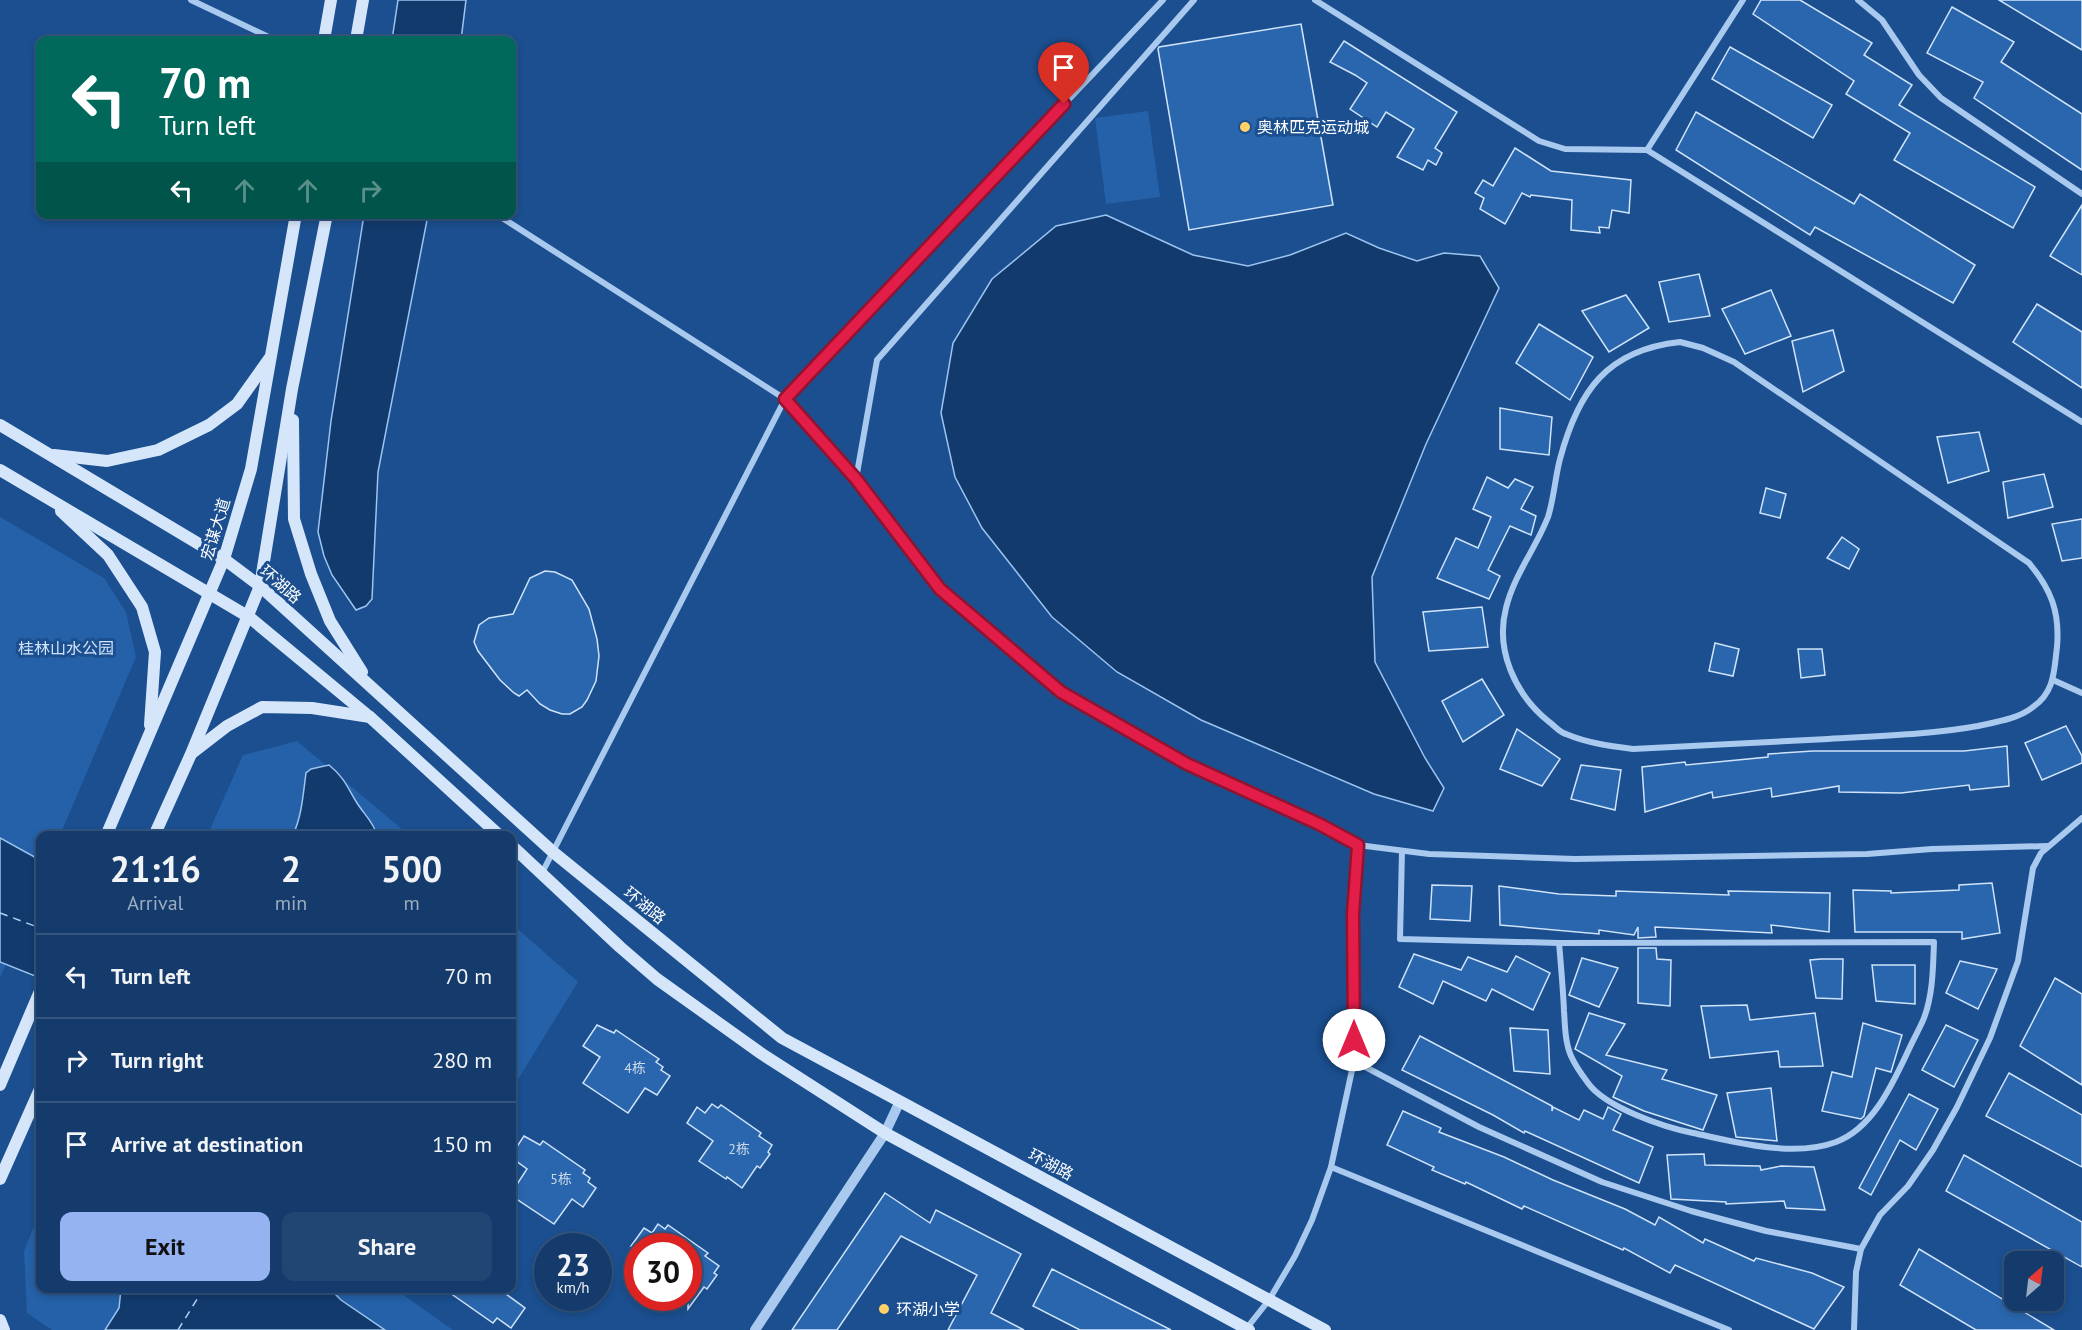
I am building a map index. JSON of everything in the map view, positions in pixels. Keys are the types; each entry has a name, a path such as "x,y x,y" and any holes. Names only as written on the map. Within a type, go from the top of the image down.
{"main road":[{"path":"325,36 331,0"},
{"path":"357,36 363,0"},
{"name":"宏谋大道","path":"108,831 224,559 251,468 295,219"},
{"path":"156,831 191,754 260,586 292,389 326,219"},
{"path":"48,454 107,461 158,450 209,425 237,404 271,356"},
{"path":"292,389 294,519 310,574 330,621 370,686"},
{"name":"环湖路","path":"0,425 224,559 260,586 554,852 783,1038 1325,1330"},
{"path":"0,470 249,617 371,718 495,831"},
{"path":"45,496 108,555 142,607 155,652 149,735"},
{"path":"191,754 227,726 262,707 312,708 371,718"},
{"path":"516,850 657,979 762,1054 885,1133 1248,1329"},
{"path":"0,1085 36,1002"},
{"path":"0,1179 36,1098"},
{"path":"0,1320 4,1330"}],"street":[{"path":"191,0 266,36"},
{"path":"542,873 785,399 1163,0"},
{"path":"856,479 877,360 1194,0"},
{"path":"1315,0 1539,141 1565,149 1647,150 2082,423"},
{"path":"1647,150 1743,0"},
{"path":"1858,0 1866,4 1882,20 1919,75 1941,98 2082,194"},
{"path":"504,219 785,399 856,479 940,589 1061,692 1187,764 1319,824 1358,845 1429,854 1575,859 1866,854 1932,849 2048,846"},
{"path":"1680,342 1703,348 1734,362 2029,563 2043,579 2053,600 2058,636 2053,680 2049,692 2042,700 2019,715 1997,722 1942,732 1633,749 1590,742 1564,734 1535,711 1518,687 1506,657 1502,634 1506,609 1514,584 1549,514 1559,460 1573,417 1585,394 1606,370 1631,354 1659,344 1680,342"},
{"path":"2053,680 2082,693"},
{"path":"1854,1330 1856,1272 1861,1249 1880,1215 1908,1186 1933,1150 1957,1107 1990,1038 2018,961 2033,868 2048,846 2082,818"},
{"path":"1248,1329 1269,1300 1295,1256 1312,1220 1331,1167 1354,1061 1353,914 1358,845"},
{"path":"1402,851 1401,939 1559,943 1934,942 1933,978 1924,1018 1894,1079 1874,1112 1859,1129 1836,1142 1802,1149 1757,1147 1677,1130 1602,1099 1588,1085 1571,1055 1566,1035 1559,943"},
{"path":"1354,1061 1479,1127 1602,1182 1691,1211 1766,1231 1861,1249"},
{"path":"755,1330 885,1133 900,1101"},
{"path":"1331,1167 1729,1330"}],"green space":[{"path":"1148,111 1160,197 1106,204 1095,118"},
{"name":"桂林山水公园","path":"0,517 104,578 126,612 136,657 62,831 36,831 36,892 0,978"},
{"path":"297,741 404,831 209,831 243,755"},
{"path":"516,928 578,982 516,1083"},
{"path":"36,1222 36,1293 401,1293 453,1330 52,1330 27,1313 24,1251"}],"shaded area":[{"path":"398,0 466,0 462,36 393,36"},
{"path":"1106,215 1193,255 1248,266 1290,255 1346,233 1379,248 1417,261 1444,253 1480,256 1499,288 1426,444 1372,577 1375,662 1425,758 1444,788 1433,811 1374,794 1201,720 1117,672 1052,617 982,528 955,477 941,413 953,343 992,279 1056,226"},
{"path":"363,219 427,219 378,472 372,599 366,606 356,610 332,575 318,532 331,421"},
{"path":"329,765 339,774 376,831 294,831 306,773 311,769"},
{"path":"0,838 36,858 36,976 0,962"},
{"path":"121,1293 334,1293 385,1330 105,1330 119,1308"}],"building":[{"path":"1761,0 1800,0 1872,43 1864,55 1912,85 1899,105 2035,187 2013,228 1894,160 1910,133 1846,94 1854,81 1753,14"},
{"path":"1999,0 2082,0 2082,50"},
{"path":"1952,7 2014,42 2001,62 2082,114 2082,170 1974,98 1983,82 1927,53"},
{"name":"奥林匹克运动城","path":"1301,24 1333,205 1189,230 1159,47"},
{"path":"1344,41 1457,112 1435,148 1442,153 1436,165 1428,160 1423,170 1397,157 1414,129 1386,112 1377,127 1350,109 1367,83 1330,62"},
{"path":"1730,47 1832,105 1813,138 1712,79"},
{"path":"1696,112 1854,204 1860,194 1975,265 1953,303 1815,227 1810,235 1676,150"},
{"path":"1515,148 1551,171 1631,180 1629,213 1612,210 1609,228 1599,227 1600,233 1571,230 1572,200 1531,195 1530,197 1522,193 1505,224 1480,209 1484,198 1475,193 1483,180 1493,186"},
{"path":"2082,205 2082,275 2050,256"},
{"path":"1699,274 1710,316 1669,322 1659,282"},
{"path":"1771,290 1791,336 1745,354 1722,309"},
{"path":"1626,295 1649,328 1609,352 1582,311"},
{"path":"2037,304 2082,332 2082,388 2013,342"},
{"path":"1539,324 1593,357 1570,400 1516,363"},
{"path":"1833,330 1844,371 1803,392 1792,341"},
{"path":"1500,408 1552,417 1549,455 1500,449"},
{"path":"1979,432 1989,471 1948,483 1937,437"},
{"path":"2044,474 2053,507 2008,518 2003,482"},
{"path":"1487,477 1508,488 1515,479 1533,487 1521,509 1536,516 1531,535 1510,526 1488,570 1500,576 1489,599 1437,578 1456,538 1478,548 1491,517 1473,509"},
{"path":"1766,488 1786,494 1780,518 1760,513"},
{"path":"2082,519 2082,558 2062,561 2052,524"},
{"path":"1842,537 1859,549 1849,569 1827,558"},
{"path":"545,571 555,572 572,580 589,609 597,639 599,656 596,681 582,707 570,714 550,710 540,704 527,690 519,696 514,693 500,680 474,642 479,625 489,618 513,614 530,578"},
{"path":"1482,607 1488,647 1429,651 1423,612"},
{"path":"1715,643 1739,649 1733,676 1709,671"},
{"path":"1798,649 1822,649 1825,675 1801,678"},
{"path":"1482,679 1504,715 1463,742 1442,701"},
{"path":"2066,726 2082,756 2082,763 2042,780 2025,743"},
{"path":"1517,729 1560,759 1542,786 1500,769"},
{"path":"2007,746 2009,786 1970,790 1969,785 1901,793 1839,792 1839,786 1772,797 1771,788 1713,798 1712,792 1645,812 1642,767 1685,762 1686,765 1768,757 1768,754 1813,751 1964,751"},
{"path":"1581,765 1621,770 1615,810 1571,799"},
{"path":"1992,883 2000,933 1962,939 1962,932 1855,932 1853,890 1891,891 1891,893 1959,890 1959,885"},
{"path":"1432,885 1472,886 1470,921 1430,919"},
{"path":"1499,886 1559,894 1616,896 1616,891 1729,895 1728,891 1830,893 1829,932 1771,925 1772,933 1655,927 1656,937 1638,938 1638,927 1634,935 1599,930 1599,934 1500,925"},
{"path":"1638,948 1656,948 1657,959 1671,960 1670,1006 1638,1003"},
{"path":"1414,954 1461,970 1468,957 1507,972 1516,956 1550,973 1533,1010 1492,989 1486,1001 1443,981 1433,1004 1399,987"},
{"path":"1582,958 1618,968 1599,1007 1569,995"},
{"path":"1843,959 1842,999 1816,998 1810,960"},
{"path":"1960,961 1997,969 1978,1009 1946,993"},
{"path":"1872,965 1915,965 1915,1004 1876,1001"},
{"path":"2055,978 2082,994 2082,1085 2020,1046"},
{"path":"1747,1005 1750,1020 1815,1013 1823,1066 1780,1067 1778,1051 1710,1058 1701,1006"},
{"path":"1589,1013 1625,1024 1606,1055 1667,1070 1662,1079 1717,1095 1703,1130 1644,1111 1613,1097 1622,1076 1575,1049"},
{"path":"1863,1023 1902,1035 1891,1072 1876,1068 1864,1116 1861,1119 1822,1111 1832,1072 1852,1077"},
{"path":"597,1025 614,1033 616,1030 659,1059 656,1062 663,1067 661,1070 670,1076 657,1095 645,1088 628,1113 583,1083 600,1057 583,1046"},
{"path":"1946,1025 1978,1040 1954,1087 1922,1070"},
{"path":"1510,1028 1548,1030 1550,1074 1514,1071"},
{"path":"1420,1036 1552,1106 1552,1111 1553,1107 1579,1120 1584,1110 1603,1119 1608,1107 1621,1114 1613,1130 1653,1147 1639,1183 1525,1131 1524,1133 1402,1070"},
{"path":"2009,1073 2082,1115 2082,1167 1986,1116"},
{"path":"1771,1088 1777,1141 1736,1137 1727,1093"},
{"path":"1909,1094 1938,1109 1916,1150 1900,1140 1871,1195 1859,1188"},
{"path":"712,1104 718,1108 721,1105 761,1133 759,1136 772,1145 768,1152 770,1154 760,1168 757,1166 742,1188 699,1161 713,1141 687,1123 697,1107 705,1113"},
{"path":"1403,1111 1441,1128 1439,1132 1625,1209 1655,1225 1659,1217 1703,1243 1705,1239 1754,1261 1756,1258 1812,1273 1844,1287 1814,1329 1675,1265 1670,1273 1624,1248 1623,1250 1524,1206 1522,1209 1466,1182 1465,1184 1432,1170 1434,1167 1387,1145"},
{"path":"524,1136 540,1145 543,1141 585,1170 583,1173 590,1178 588,1182 596,1188 583,1207 572,1199 554,1224 516,1199 516,1186 527,1169 516,1161 516,1148"},
{"path":"1704,1154 1705,1165 1760,1166 1761,1170 1781,1166 1814,1167 1825,1210 1786,1208 1784,1201 1726,1204 1726,1202 1671,1199 1667,1155"},
{"path":"1964,1155 2082,1222 2082,1267 2064,1257 2064,1251 2053,1251 1946,1191"},
{"path":"885,1193 930,1223 936,1210 1021,1254 991,1313 1024,1330 948,1330 977,1275 901,1236 837,1330 792,1330"},
{"path":"658,1224 665,1229 668,1225 679,1233 652,1233"},
{"path":"644,1228 652,1233 640,1233"},
{"path":"702,1249 708,1253 705,1256 719,1266 714,1273 717,1275 707,1289 704,1287 702,1290"},
{"path":"1919,1249 2004,1300 2004,1311 2022,1311 2054,1330 1976,1330 1900,1285"},
{"path":"1052,1269 1171,1330 1080,1330 1033,1306"},
{"path":"450,1293 506,1293 525,1308 511,1328 497,1318 493,1323"}],"ferry route":[{"path":"0,913 36,926"},
{"path":"178,1330 201,1293"}],"place":[{"name":"奥林匹克运动城","path":"1245,127"},
{"name":"环湖小学","path":"884,1309"}],"route":[{"path":"1064,104 785,399 856,479 940,589 1061,692 1187,764 1319,824 1358,845 1353,914 1354,1040"}]}
